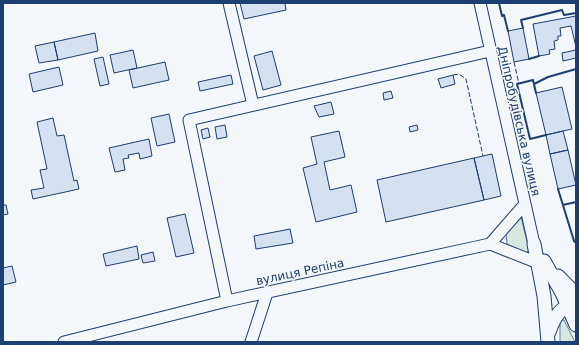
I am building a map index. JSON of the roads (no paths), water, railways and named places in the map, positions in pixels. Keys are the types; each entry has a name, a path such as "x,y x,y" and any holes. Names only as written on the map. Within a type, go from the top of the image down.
{"main road":[{"path":"534,244 541,262 549,337"},
{"path":"541,262 576,294"},
{"path":"541,262 572,304 576,325"},
{"path":"549,337 557,314 572,304"}],"street":[{"path":"229,3 253,105"},
{"name":"Дніпробудівська вулиця","path":"480,3 534,244"},
{"path":"227,301 189,120 490,51"},
{"path":"525,204 490,244 541,262"},
{"name":"вулиця Репіна","path":"64,342 227,301 490,244"},
{"path":"251,342 267,293"}]}
